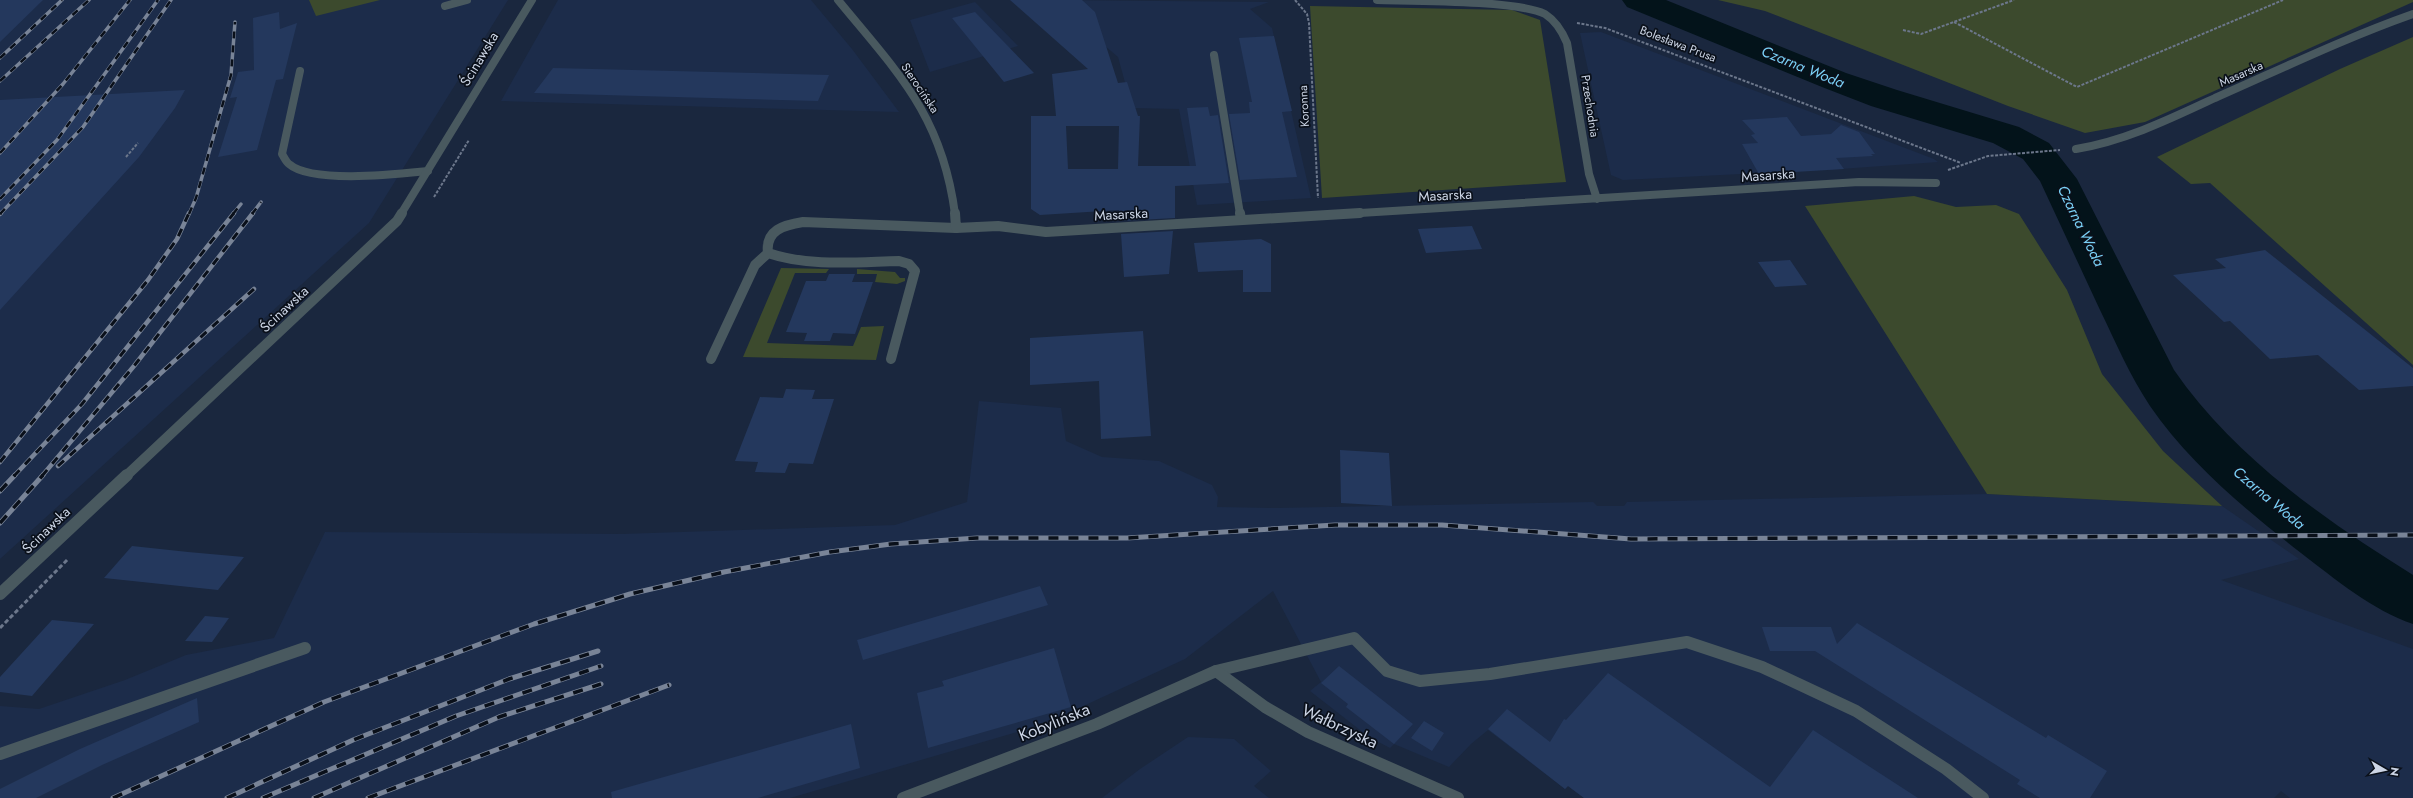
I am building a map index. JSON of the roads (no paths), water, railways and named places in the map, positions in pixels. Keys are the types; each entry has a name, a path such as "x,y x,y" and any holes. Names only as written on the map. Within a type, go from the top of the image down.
{"street":[{"path":"445,6 467,0"},
{"name":"Ścinawska","path":"0,594 382,237 402,215 532,0"},
{"name":"Sierocińska","path":"838,0 907,86 926,115 946,170 953,197 956,228"},
{"name":"Przechodnia","path":"1377,0 1520,6 1534,9 1554,20 1568,43 1589,174 1597,199"},
{"name":"Masarska","path":"2076,149 2101,144 2142,131 2366,31 2413,14"},
{"path":"1214,55 1241,220"},
{"path":"300,71 282,154 284,161 290,167 304,172 339,175 428,171"},
{"name":"Masarska","path":"768,253 766,246 768,237 776,229 790,223 956,228 1001,226 1044,232 1859,182 1936,183"},
{"path":"711,359 755,265 768,253 777,258 798,260 899,261 909,264 915,271 891,359"},
{"name":"Kobylińska","path":"902,798 1089,727 1216,671 1354,638 1387,671 1420,681 1490,674 1687,642 1762,667 1856,711 1946,769 1983,798"},
{"path":"0,754 305,648"},
{"name":"Wałbrzyska","path":"1216,671 1265,707 1308,732 1458,798"}],"waterway":[{"name":"Czarna Woda","path":"1638,0 1834,80 1884,98 2006,135 2036,151 2058,179 2154,376 2181,414 2225,461 2277,506 2343,556 2413,602"}],"railway":[{"path":"0,58 62,0"},
{"path":"0,81 89,0"},
{"path":"0,153 63,84 130,0"},
{"path":"0,199 57,140 158,0"},
{"path":"1,213 0,214 83,127 171,0"},
{"path":"189,214 196,198 231,75 235,22"},
{"path":"252,214 261,202"},
{"path":"233,214 241,204"},
{"path":"0,462 148,280 177,239 189,213"},
{"path":"14,476 82,404 234,213"},
{"path":"42,476 134,366 253,213"},
{"path":"58,466 254,289"},
{"path":"0,491 15,475"},
{"path":"0,523 43,475"},
{"path":"113,798 324,702 534,624 630,594 724,572 830,552 891,544 977,538 1127,538 1335,525 1442,525 1631,539 2413,535"},
{"path":"227,798 353,740 509,679 598,651"},
{"path":"263,798 456,716 601,666"},
{"path":"314,798 499,717 601,684"},
{"path":"368,798 669,685"}]}
